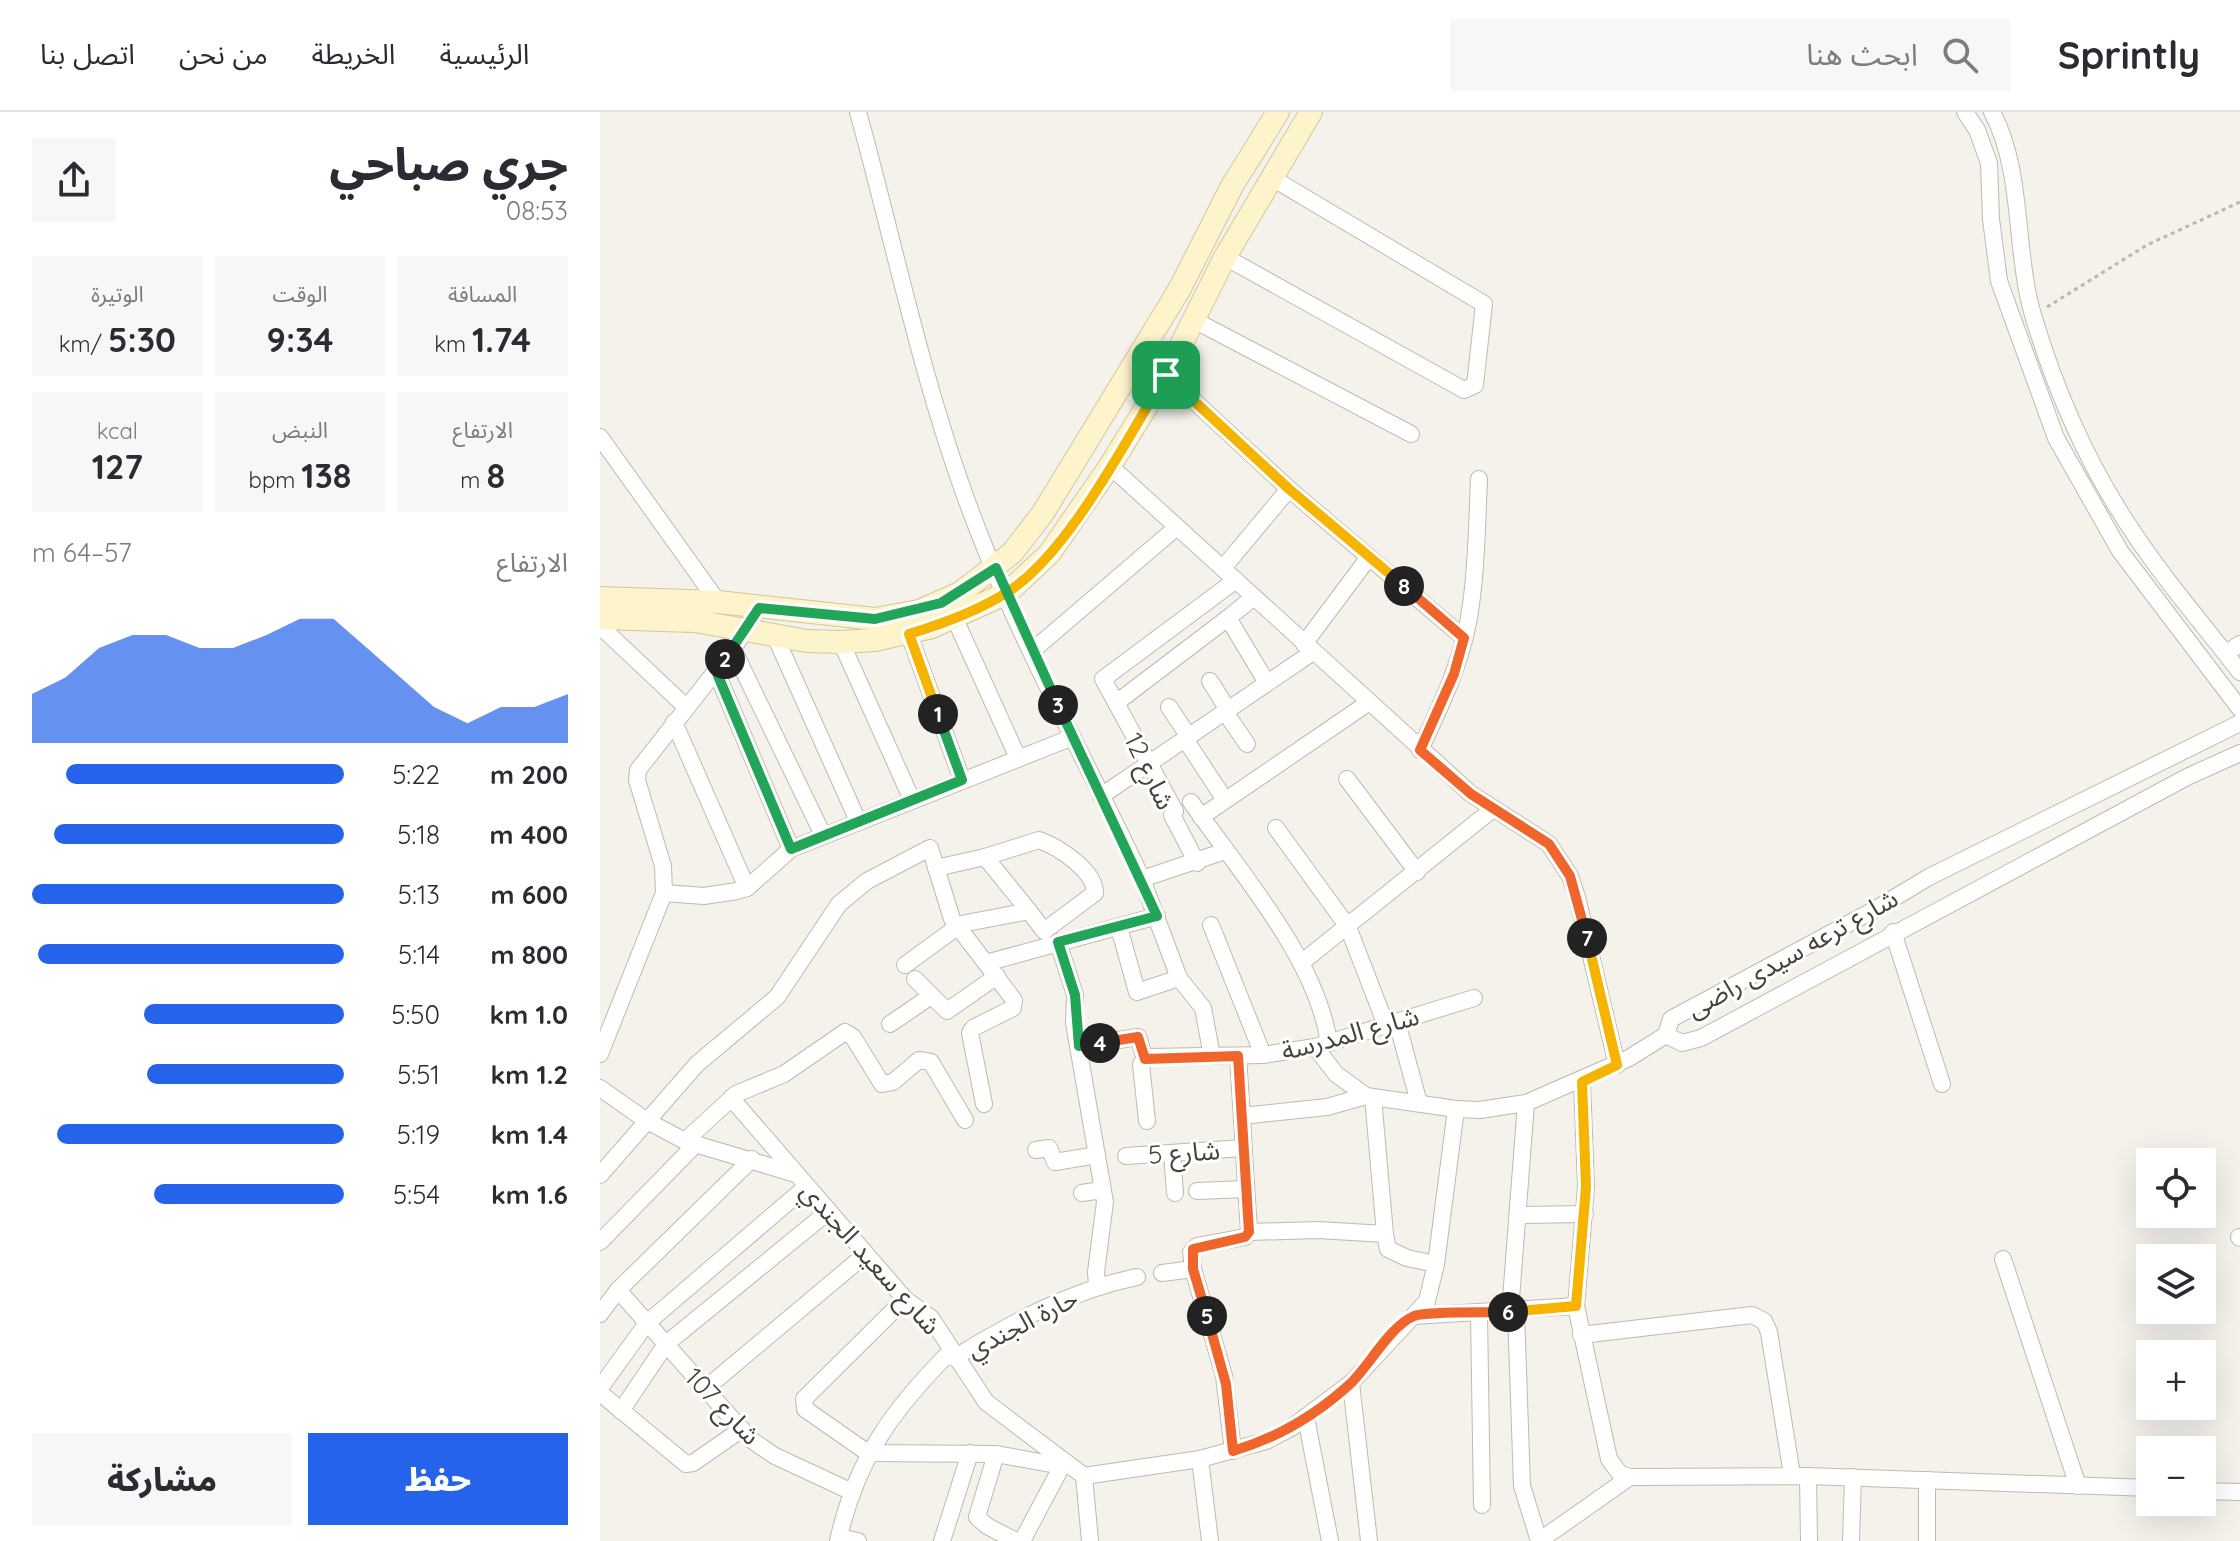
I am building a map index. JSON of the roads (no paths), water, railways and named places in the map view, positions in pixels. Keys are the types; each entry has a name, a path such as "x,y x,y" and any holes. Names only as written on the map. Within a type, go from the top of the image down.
{"street":[{"path":"858,112 947,439 969,506 1032,651 1142,879 1179,978 1203,1008 1212,1056"},
{"path":"600,598 718,602 875,619 941,603 996,568 1012,553 1043,513 1179,290 1232,186 1278,112"},
{"path":"600,618 695,621 739,640 775,636 841,642 909,634 955,619 1007,593 1049,554 1110,466 1166,375 1225,257 1311,112"},
{"path":"1965,112 1977,130 1989,163 1991,219 1999,281 2056,438 2120,551 2240,709"},
{"path":"1992,112 2003,139 2019,249 2033,314 2077,434 2129,527 2233,649 2240,672"},
{"path":"1225,257 1464,390 1475,385 1484,304 1272,178"},
{"path":"1192,319 1411,434"},
{"path":"1166,375 1289,489 1464,638"},
{"path":"600,437 718,602"},
{"path":"1110,466 1420,750 1493,809 1549,844 1570,876 1617,1065"},
{"path":"1420,750 1454,674 1464,638 1471,604 1479,479"},
{"path":"1223,568 1289,489"},
{"path":"1032,651 1177,527"},
{"path":"1101,796 1267,683 1308,648 1369,557"},
{"name":"شارع 12","path":"1197,863 1103,679 1236,580"},
{"path":"1116,703 1254,597"},
{"path":"602,1045 664,893 663,866 637,780 638,770 716,671 759,608"},
{"path":"1228,618 1267,683"},
{"path":"955,619 1018,758"},
{"path":"600,626 686,707"},
{"path":"909,634 962,780"},
{"path":"775,636 858,821"},
{"path":"739,640 823,835"},
{"path":"841,642 912,800"},
{"path":"716,671 791,849"},
{"path":"1210,681 1247,744"},
{"path":"1201,817 1368,703"},
{"path":"1169,707 1225,800"},
{"path":"674,722 747,888"},
{"name":"شارع ترعه سيدى راضى","path":"1242,1116 1327,1107 1370,1097 1480,1110 1526,1103 1582,1082 1666,1035 1671,1019 1929,877 2240,723"},
{"path":"664,893 724,895 747,888 791,849 1073,737"},
{"path":"1666,1035 1682,1043 1701,1038 1789,993 1893,932 2187,777 2240,753"},
{"path":"1347,779 1417,872"},
{"path":"1191,802 1301,963 1320,1001 1322,1045 1336,1074 1370,1097 1388,1249 1407,1258 1436,1264"},
{"path":"1301,963 1493,809"},
{"path":"1276,828 1348,927 1392,1023 1419,1103"},
{"path":"936,868 1039,840 1067,856 1095,885 1092,896 1044,931 985,857"},
{"path":"600,1175 697,1064 777,997 839,904 867,881 930,848 956,926 1014,1000 1013,1008 973,1028 970,1033 984,1104"},
{"path":"1142,879 1197,863 1225,851"},
{"path":"1029,911 956,926 910,972 948,1011 991,970 1058,942 1157,916"},
{"path":"1211,925 1263,1055"},
{"path":"1119,927 1137,992 1179,978"},
{"path":"1893,932 1942,1084"},
{"path":"1058,942 1075,995 1079,1046 1105,1211 1096,1263 1097,1285"},
{"path":"890,1024 931,996"},
{"name":"شارع المدرسة","path":"1145,1059 1263,1055 1322,1045 1474,998"},
{"path":"600,1242 731,1098 753,1085 784,1074 845,1032 853,1037 882,1084 893,1082 919,1060 931,1062 965,1120"},
{"path":"1079,1046 1138,1037 1145,1059 1141,1064 1147,1121"},
{"path":"1233,1451 1224,1376 1193,1269 1194,1247 1245,1237 1249,1232 1238,1056"},
{"path":"1582,1082 1585,1214 1576,1306 1609,1459 1620,1474 1630,1477 1853,1477 2136,1488"},
{"path":"600,1088 649,1122 691,1143 752,1159 802,1180 647,1323 601,1396 686,1464 693,1463 742,1429"},
{"name":"شارع سعيد الجندي","path":"731,1098 905,1299 931,1318 952,1355 986,1402 1084,1476"},
{"path":"1526,1103 1513,1312 1522,1486 1539,1541 1630,1477"},
{"path":"1090,1541 1084,1476 1200,1459 1266,1441 1306,1418 1351,1383 1388,1339 1427,1301 1436,1264 1456,1109"},
{"path":"1036,1150 1049,1148 1054,1162 1097,1155"},
{"name":"شارع 5","path":"1126,1156 1243,1148"},
{"path":"1172,1153 1175,1193"},
{"path":"600,1314 618,1290 752,1159"},
{"path":"1197,1191 1246,1189"},
{"path":"1082,1193 1102,1190"},
{"path":"621,1411 666,1344 829,1211"},
{"path":"1518,1215 1585,1214"},
{"path":"1249,1232 1318,1230 1385,1234"},
{"path":"705,1389 866,1254"},
{"path":"2003,1259 2078,1486"},
{"path":"1162,1273 1193,1269"},
{"name":"حارة الجندي","path":"839,1539 850,1491 868,1453 902,1403 952,1355 1045,1306 1097,1285 1137,1277"},
{"name":"شارع 107","path":"618,1290 742,1429 775,1456 850,1491"},
{"path":"905,1299 802,1402 805,1409 868,1453 996,1454 1051,1464 1064,1462"},
{"path":"1414,1316 1576,1306"},
{"path":"1479,1314 1482,1505"},
{"path":"1581,1335 1758,1317 1769,1332 1800,1476 1809,1541"},
{"path":"1351,1383 1369,1541"},
{"path":"1306,1418 1330,1541"},
{"path":"942,1541 970,1453"},
{"path":"996,1454 977,1517 987,1526 1019,1541 1064,1462"},
{"path":"1200,1459 1210,1541"},
{"path":"1851,1541 1853,1477"},
{"path":"1927,1480 1927,1541"},
{"path":"2216,1491 2240,1492"},
{"path":"839,1539 858,1541"}]}
